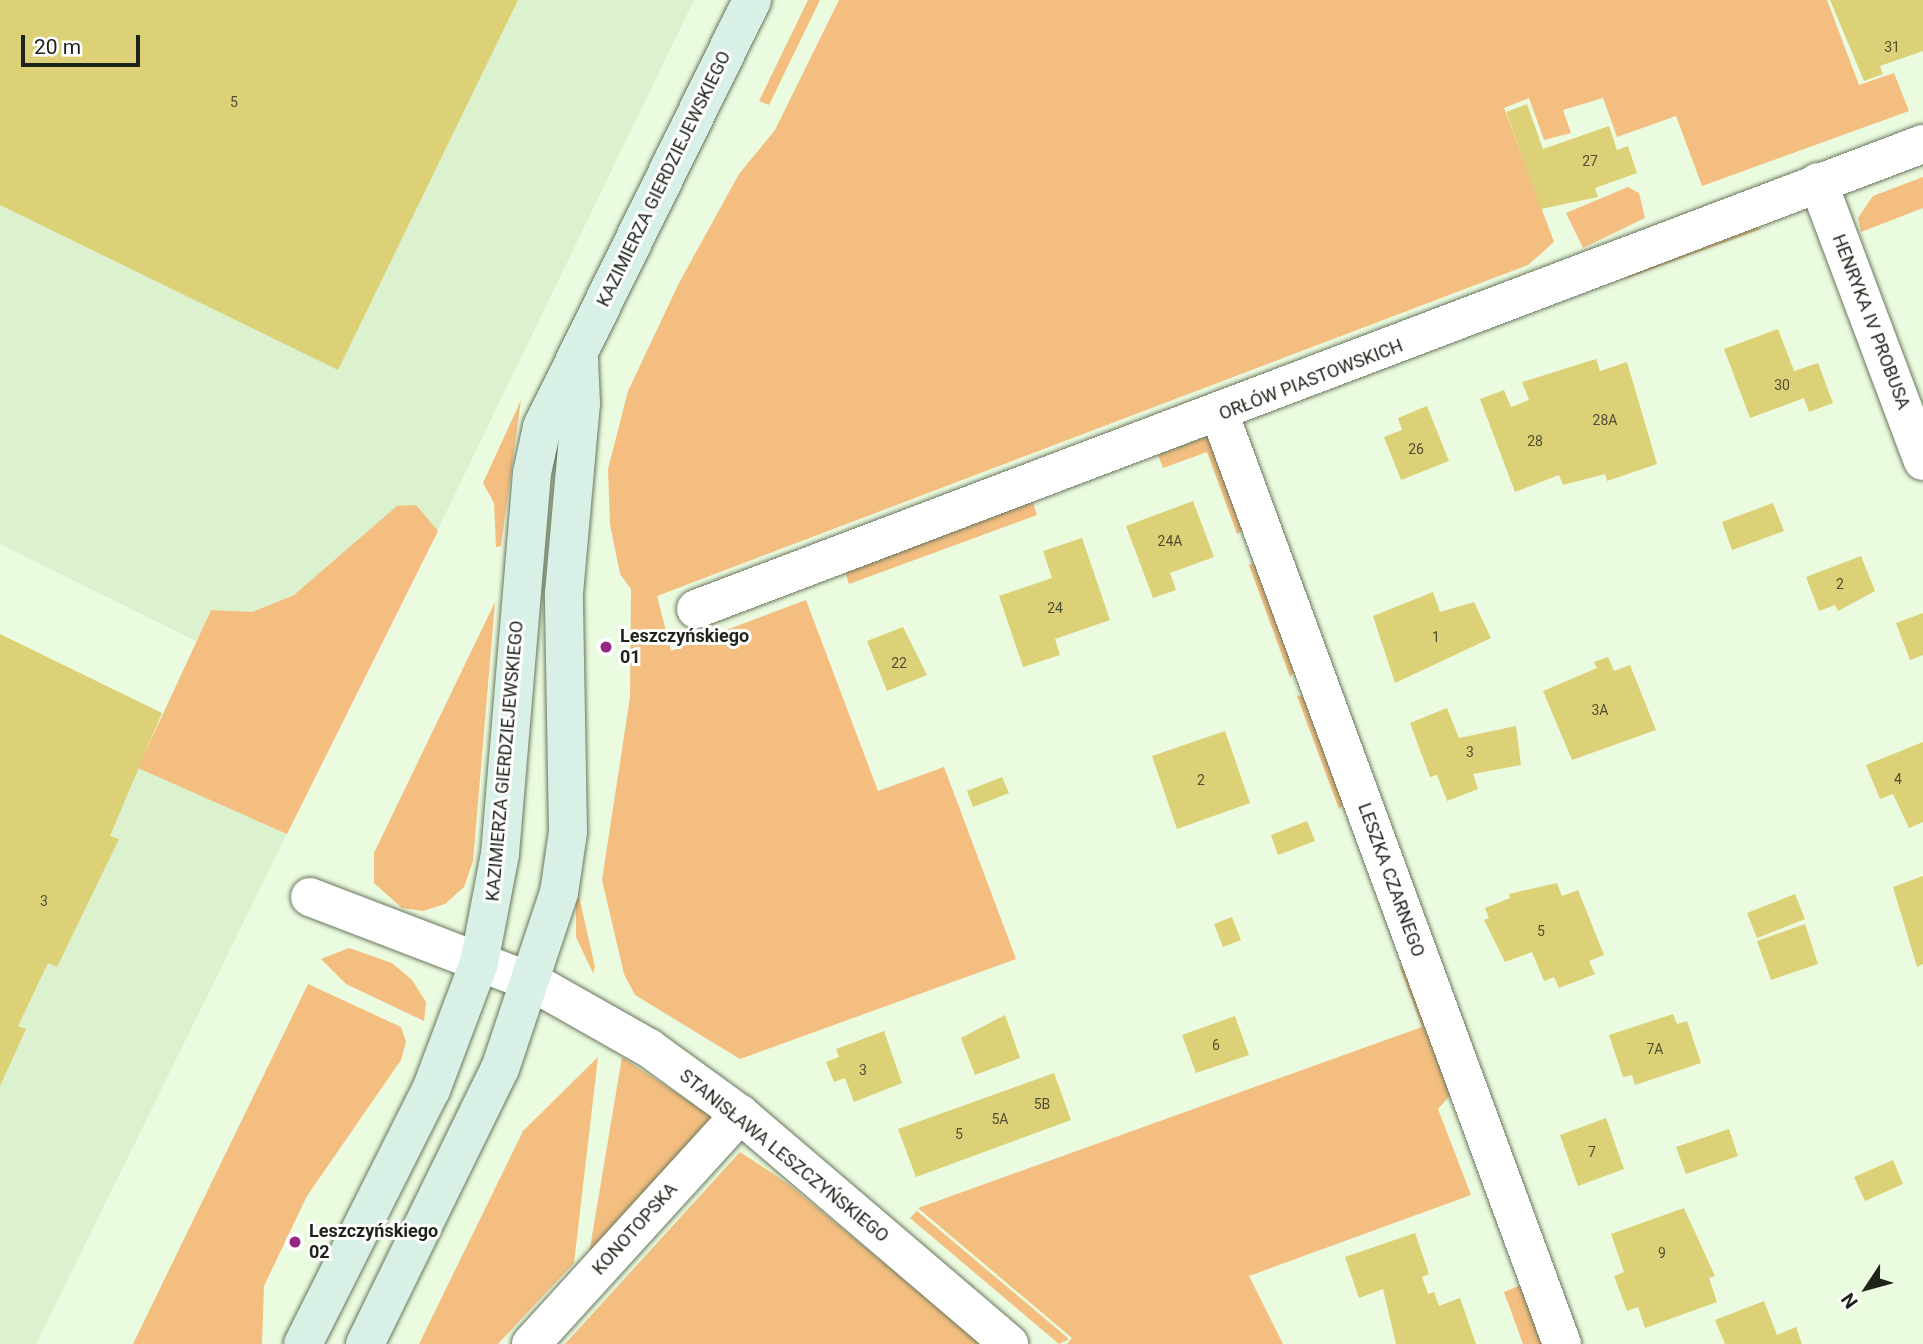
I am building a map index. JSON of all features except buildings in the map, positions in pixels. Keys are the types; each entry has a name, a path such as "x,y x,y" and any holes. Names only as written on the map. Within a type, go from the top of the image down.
{"street":[{"name":"KAZIMIERZA GIERDZIEJEWSKIEGO","path":"303,1344 431,1090 479,963 500,854 532,473 554,394 579,359 752,0"},
{"name":"ORŁÓW PIASTOWSKICH","path":"696,609 1220,415 1818,182 1923,144"},
{"name":"HENRYKA IV PROBUSA","path":"1818,182 1923,461"},
{"name":"KAZIMIERZA GIERDZIEJEWSKIEGO","path":"365,1344 500,1069 534,983 568,832 564,593 570,477 581,404 579,359"},
{"name":"LESZKA CZARNEGO","path":"1220,415 1562,1344"},
{"name":"STANISŁAWA LESZCZYŃSKIEGO","path":"310,897 534,983 605,1020 740,1114 1009,1344"},
{"name":"KONOTOPSKA","path":"531,1344 740,1114"}],"shaded area":[{"path":"0,0 694,0 410,587 344,556 293,595 252,612 211,610 196,641 0,544"},
{"path":"808,0 820,0 769,105 759,101"},
{"path":"839,0 1827,0 1859,85 1894,73 1909,111 1702,186 1676,116 1617,137 1603,98 1563,110 1571,133 1544,140 1529,98 1504,108 1554,242 1528,265 657,596 671,651 806,600 878,791 944,767 1016,959 740,1059 635,995 624,974 602,880 630,697 631,589 620,574 610,524 608,469 628,391 679,283 739,174 775,130"},
{"path":"1923,177 1923,208 1861,232 1858,218 1873,196"},
{"path":"1628,187 1639,193 1645,218 1583,248 1566,213"},
{"path":"1748,224 1761,229 1625,279 1633,267"},
{"path":"521,400 501,546 496,547 494,503 483,483"},
{"path":"1211,435 1244,529 1237,534 1207,452 1163,468 1158,455"},
{"path":"1032,500 1037,515 849,584 844,569"},
{"path":"416,505 438,531 287,834 138,768 211,610 252,612 294,595 397,506"},
{"path":"1256,562 1295,671 1290,677 1249,565"},
{"path":"495,602 473,861 464,887 445,904 423,911 402,908 374,883 374,853"},
{"path":"1304,695 1345,803 1339,809 1297,696"},
{"path":"0,700 287,834 36,1344 0,1344"},
{"path":"576,883 595,967 593,973 576,937"},
{"path":"349,948 392,963 412,980 426,1002 424,1021 346,984 321,959"},
{"path":"1399,965 1406,967 1453,1092 1438,1109 1471,1195 1249,1276 1283,1344 1067,1344 1072,1338 918,1208 1422,1027"},
{"path":"308,984 401,1027 406,1042 401,1060 307,1196 264,1286 262,1344 133,1344"},
{"path":"598,1057 574,1263 498,1344 419,1344 523,1131"},
{"path":"622,1057 714,1118 587,1266"},
{"path":"740,1152 787,1183 982,1344 565,1344"},
{"path":"917,1211 1069,1339 1059,1344 910,1218"},
{"path":"1521,1285 1543,1344 1523,1344 1504,1292"}],"place":[{"name":"Leszczyńskiego 01","path":"606,647"},
{"name":"Leszczyńskiego 02","path":"295,1242"}]}
